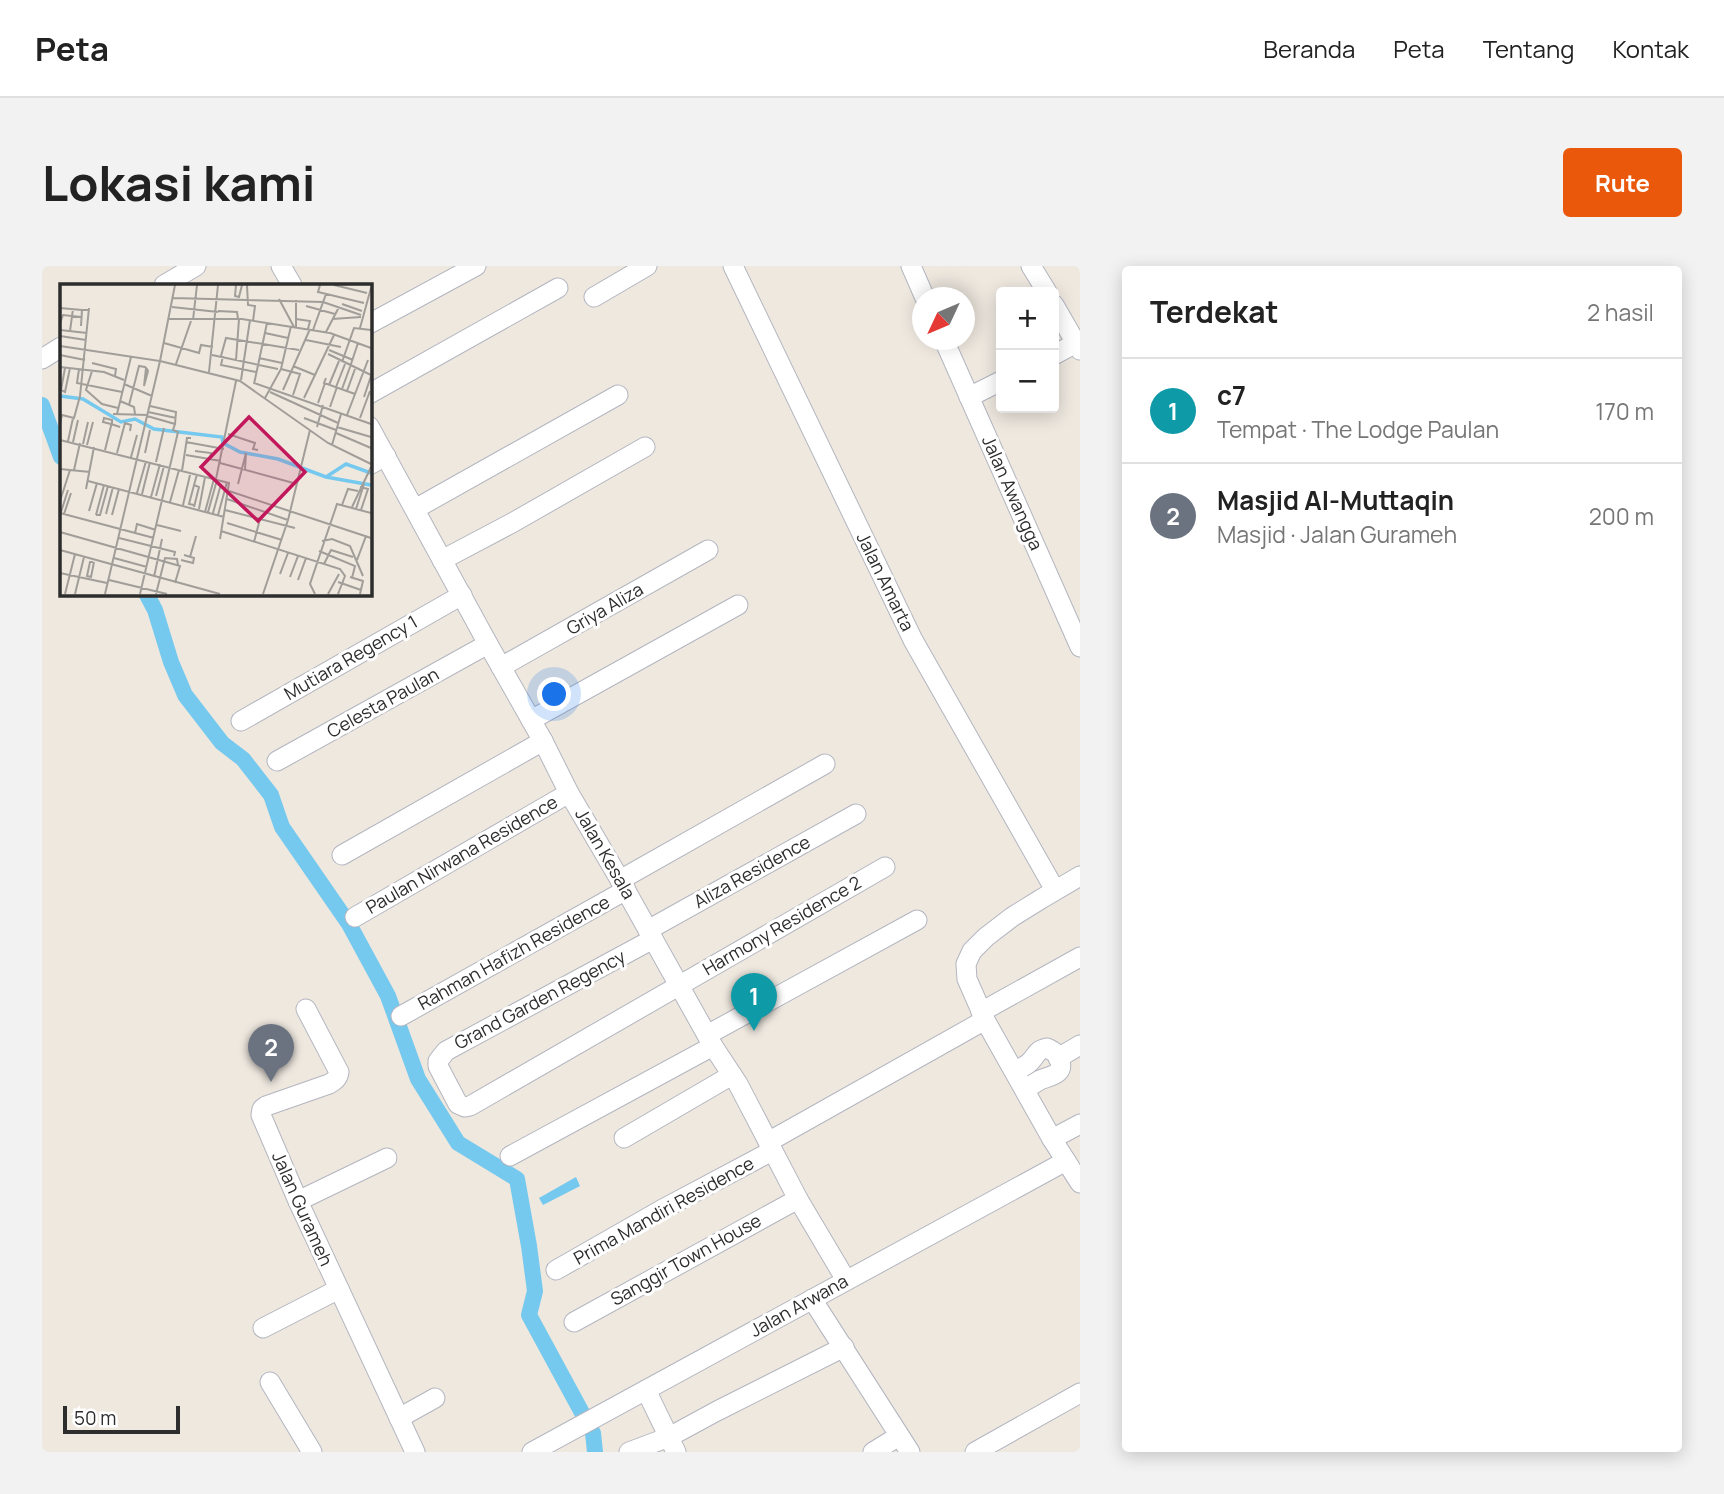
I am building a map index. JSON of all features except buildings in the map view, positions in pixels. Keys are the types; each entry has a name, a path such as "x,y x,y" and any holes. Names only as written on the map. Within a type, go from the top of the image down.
{"street":[{"path":"281,266 291,284"},
{"path":"371,323 476,266"},
{"path":"594,297 647,266"},
{"name":"Jalan Amarta","path":"733,266 914,640 1055,890"},
{"path":"911,266 920,287"},
{"path":"1033,267 1043,287"},
{"path":"167,284 191,275"},
{"path":"371,393 558,288"},
{"path":"1059,314 1078,346 1059,353"},
{"path":"42,359 60,348"},
{"name":"Jalan Awangga","path":"948,350 1080,647"},
{"path":"969,397 996,384"},
{"path":"415,509 618,395"},
{"name":"Jalan Kesala","path":"371,435 377,461 415,509 569,793 732,1075 798,1199 846,1280"},
{"path":"442,560 645,447"},
{"name":"Griya Aliza","path":"502,667 708,550"},
{"name":"Mutiara Regency 1","path":"241,721 461,595"},
{"path":"531,720 738,606"},
{"name":"Celesta Paulan","path":"277,761 488,645"},
{"path":"342,855 543,741"},
{"name":"Rahman Hafizh Residence","path":"401,1016 825,764"},
{"name":"Paulan Nirwana Residence","path":"355,917 569,793"},
{"name":"Aliza Residence","path":"651,935 856,814"},
{"name":"Harmony Residence 2","path":"679,985 885,867"},
{"path":"1080,876 1012,917 986,937 972,951 966,964 967,979 983,1016 1080,1184"},
{"path":"510,1156 917,920"},
{"name":"Grand Garden Regency","path":"651,935 446,1051 438,1061 438,1066 454,1099 458,1104 470,1106 679,985"},
{"name":"Prima Mandiri Residence","path":"556,1270 770,1147 1080,957"},
{"name":"Jalan Gurameh","path":"306,1009 339,1072 338,1076 329,1084 267,1106 262,1109 261,1115 415,1452"},
{"path":"1058,1058 1080,1045"},
{"path":"1015,1071 1031,1061 1039,1050 1047,1048 1055,1052 1061,1062 1060,1070 1053,1077 1043,1078 1025,1089"},
{"path":"624,1138 732,1075"},
{"path":"1052,1139 1080,1124"},
{"path":"298,1201 387,1158"},
{"name":"Jalan Arwana","path":"532,1452 1066,1161"},
{"name":"Sanggir Town House","path":"574,1322 798,1199"},
{"path":"263,1328 339,1289"},
{"path":"812,1299 905,1444 873,1452"},
{"path":"629,1452 672,1445 717,1411 844,1347"},
{"path":"270,1381 312,1452"},
{"path":"646,1390 672,1445"},
{"path":"975,1452 1080,1393"},
{"path":"400,1418 435,1398"}],"water":[{"path":"576,1177 580,1186 543,1205 539,1198"}],"waterway":[{"path":"42,405 60,454"},
{"path":"147,595 155,610 171,662 185,695 222,743 243,759 271,795 282,827 349,924 388,996 418,1079 458,1143 517,1179 535,1291 529,1315 593,1433 595,1452"}],"place":[{"name":"c7","path":"754,1031"},
{"name":"Masjid Al-Muttaqin","path":"271,1082"}]}
